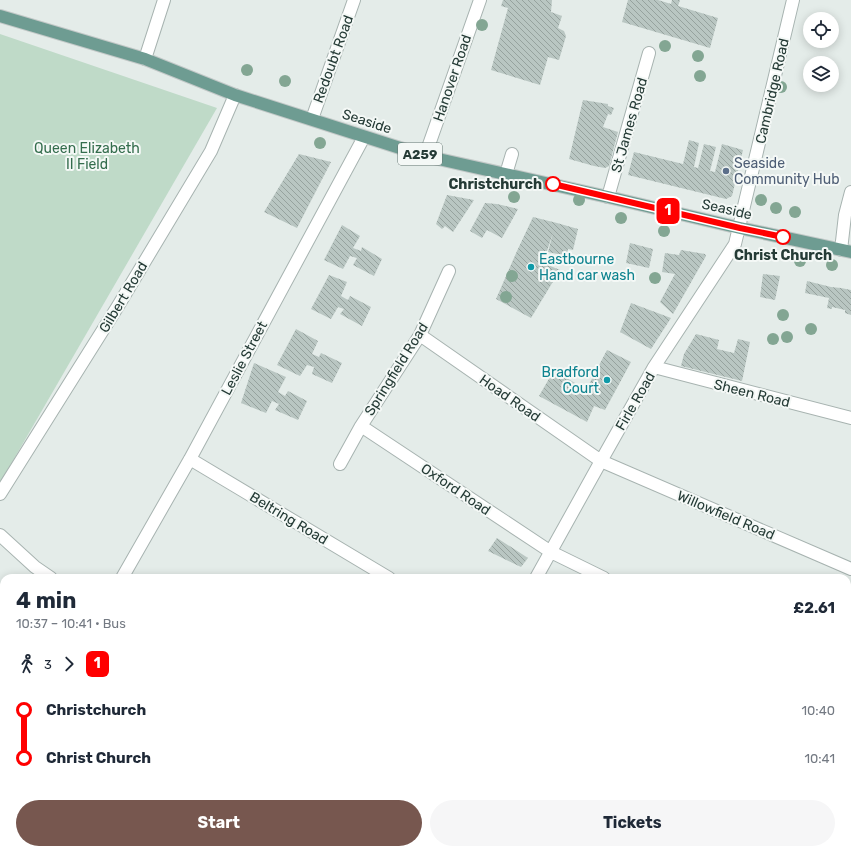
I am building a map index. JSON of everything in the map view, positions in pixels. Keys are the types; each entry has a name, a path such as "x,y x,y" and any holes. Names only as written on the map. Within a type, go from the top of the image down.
{"main road":[{"name":"Seaside","path":"0,16 145,59 235,95 425,156 846,251"}],"street":[{"path":"145,59 164,0"},
{"name":"Redoubt Road","path":"312,119 354,0"},
{"name":"Hanover Road","path":"425,156 480,0"},
{"name":"Cambridge Road","path":"740,228 793,0"},
{"name":"St James Road","path":"608,197 649,53"},
{"name":"Gilbert Road","path":"0,494 118,306 207,158 235,95"},
{"name":"Leslie Street","path":"124,574 190,458 364,137"},
{"path":"506,174 512,154"},
{"path":"846,251 845,215 851,192"},
{"name":"Firle Road","path":"538,574 654,367 735,244 740,228"},
{"name":"Springfield Road","path":"340,464 361,426 420,335 449,271"},
{"name":"Hoad Road","path":"420,335 601,461"},
{"name":"Sheen Road","path":"654,367 851,418"},
{"name":"Oxford Road","path":"361,426 551,552 596,574"},
{"name":"Beltring Road","path":"190,458 382,574"},
{"name":"Willowfield Road","path":"601,461 851,569"},
{"path":"0,535 35,568 45,574"},
{"path":"31,574 35,568"}],"green space":[{"name":"Queen Elizabeth II Field","path":"0,34 217,108 0,483"}],"building":[{"path":"503,0 552,0 551,12 562,16 558,28 564,31 566,36 559,60 548,57 540,85 491,70 508,8 501,6"},
{"path":"628,0 658,0 671,4 672,0 680,0 678,6 718,18 710,48 622,22"},
{"path":"583,100 608,104 608,106 614,108 611,115 608,114 603,127 618,132 609,166 605,168 569,159"},
{"path":"689,140 699,143 694,167 698,168 704,144 716,147 710,171 715,172 722,144 743,150 732,196 726,199 628,175 634,152 683,164"},
{"path":"299,154 331,162 297,228 264,212"},
{"path":"447,195 474,200 453,232 445,226 442,229 436,224"},
{"path":"485,203 518,209 502,238 487,230 482,238 470,231"},
{"name":"Eastbourne Hand car wash","path":"533,217 578,229 573,250 568,249 567,256 548,252 553,233 543,263 560,270 531,318 496,299"},
{"path":"342,225 360,236 353,248 361,251 362,247 382,259 374,276 353,265 357,258 350,256 343,269 324,260"},
{"path":"630,243 653,249 649,268 626,263"},
{"path":"681,250 705,254 706,256 673,314 660,302 675,274 662,272 665,253 679,255"},
{"path":"763,274 780,276 775,300 760,297"},
{"path":"329,275 347,282 341,296 348,300 350,296 371,307 362,326 340,314 344,309 338,307 331,319 311,309"},
{"path":"807,281 851,290 851,315 845,313 845,310 832,307 832,309 827,308 829,298 805,293"},
{"path":"631,303 671,318 651,349 620,332"},
{"path":"296,329 318,341 312,354 319,357 321,353 342,363 332,383 312,374 314,367 307,365 300,376 277,365"},
{"path":"696,334 719,340 717,349 734,353 738,339 750,342 742,381 681,366 684,354"},
{"name":"Bradford Court","path":"607,350 631,362 605,410 594,406 587,422 539,396 554,370 586,390"},
{"path":"254,363 286,377 278,392 285,396 288,391 307,401 298,420 275,410 279,404 272,401 266,413 241,403"},
{"path":"497,538 528,558 521,567 488,551"}],"bus line":[{"name":"1","path":"553,184 783,237"}],"place":[{"name":"Seaside Community Hub","path":"726,171"},
{"name":"Christchurch","path":"553,184"},
{"name":"Christ Church","path":"783,237"},
{"name":"Eastbourne Hand car wash","path":"531,267"},
{"name":"Bradford Court","path":"607,380"}]}
